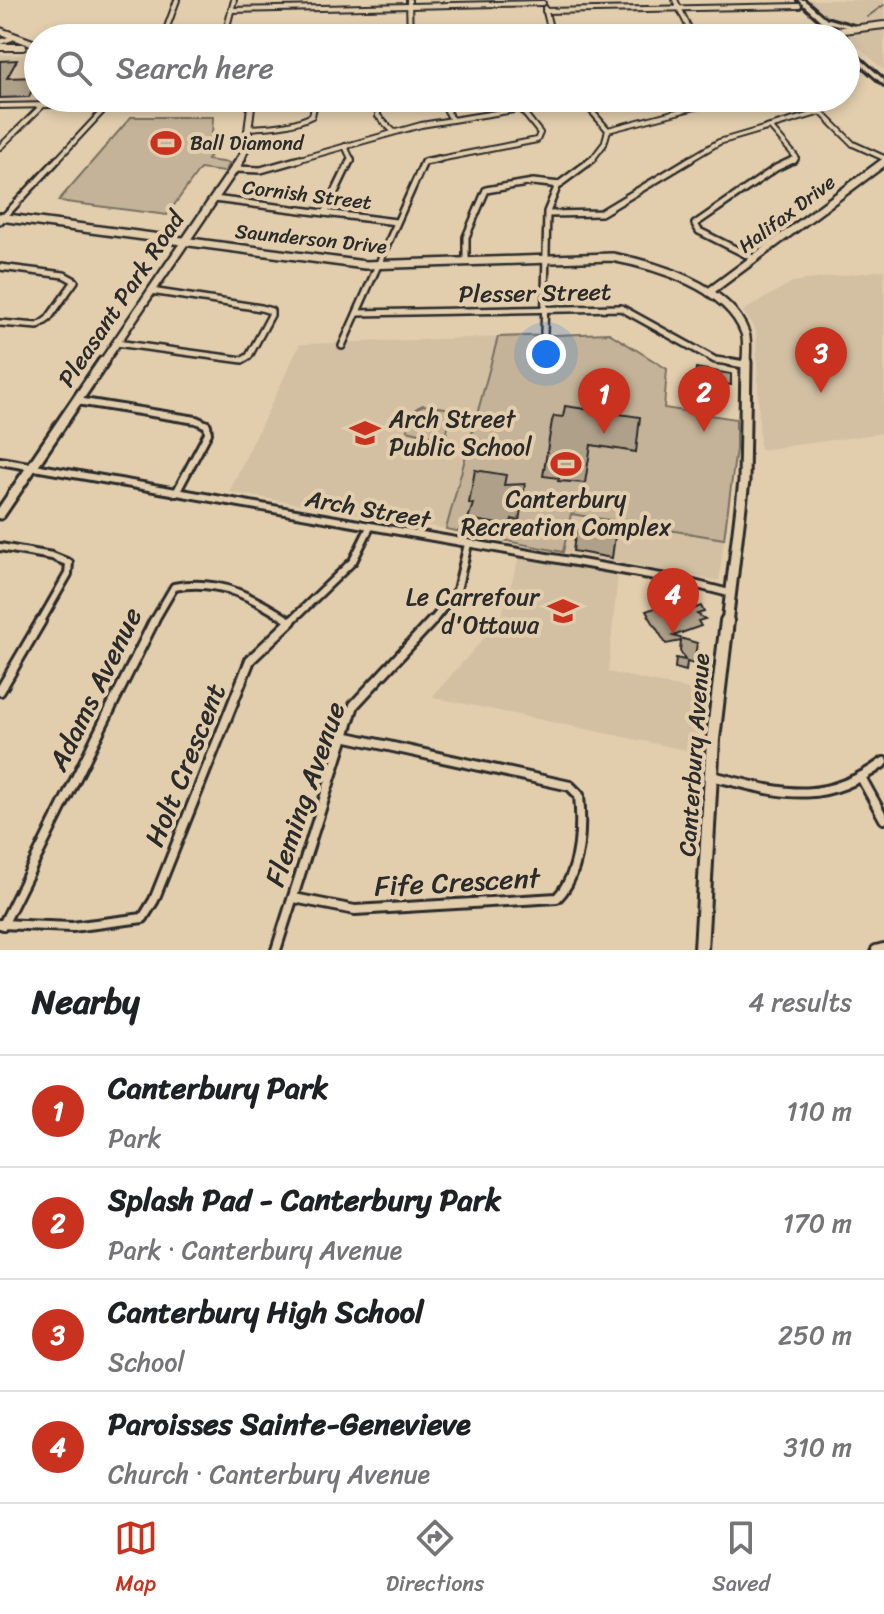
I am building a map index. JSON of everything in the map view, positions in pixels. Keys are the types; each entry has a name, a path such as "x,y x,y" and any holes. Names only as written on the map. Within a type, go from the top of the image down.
{"main road":[{"path":"793,0 823,24"},
{"path":"815,16 838,24"},
{"path":"813,24 815,16"},
{"path":"860,52 881,71"},
{"path":"860,61 884,83"},
{"path":"869,70 881,71"}],"street":[{"path":"168,24 177,0"},
{"path":"228,24 234,0"},
{"path":"409,0 410,24"},
{"path":"675,0 687,24"},
{"path":"231,10 543,2 549,24"},
{"path":"545,11 800,3"},
{"path":"860,27 884,25"},
{"path":"860,28 873,26"},
{"path":"0,31 24,42"},
{"path":"1,43 12,38"},
{"path":"1,43 24,47"},
{"path":"0,106 24,105"},
{"path":"0,147 37,112"},
{"path":"1,218 102,112"},
{"name":"Pleasant Park Road","path":"0,514 235,169 246,148 250,112"},
{"path":"248,128 285,126 303,121 313,112"},
{"path":"378,112 378,116 394,132"},
{"path":"448,112 452,120"},
{"path":"235,169 261,170 394,132 502,112"},
{"path":"342,346 424,162 537,140 540,133 523,112"},
{"path":"595,112 608,130"},
{"path":"608,130 677,112"},
{"path":"548,214 601,213 719,142 821,112 853,144 884,160"},
{"path":"753,258 699,231 695,224 758,180 796,159 770,127"},
{"path":"544,335 550,308 541,235 554,192 596,158 608,130"},
{"path":"0,139 9,139"},
{"path":"325,213 352,161 345,146"},
{"name":"Halifax Drive","path":"709,292 884,160"},
{"path":"466,262 466,237 482,193 491,188 533,182 560,185"},
{"name":"Cornish Street","path":"214,199 396,222"},
{"name":"Saunderson Drive","path":"1,218 377,265 545,259 630,260 651,264 709,292"},
{"path":"0,267 64,275 75,281 48,319 38,326 0,323"},
{"path":"116,343 243,360 249,356 271,315 271,311 261,308 151,291"},
{"name":"Canterbury Avenue","path":"701,950 712,776 729,593 744,481 747,365 746,334 739,318 729,306 709,292"},
{"name":"Plesser Street","path":"357,313 621,308 715,360 747,365"},
{"path":"77,401 196,420 207,425 208,433 176,493"},
{"name":"Arch Street","path":"0,461 678,580 729,593"},
{"name":"Holt Crescent","path":"2,925 117,924 143,918 154,900 250,660 353,561 370,527"},
{"name":"Fleming Avenue","path":"276,950 354,705 447,605 457,590 468,544"},
{"path":"0,547 52,556 69,563 68,574 0,691"},
{"name":"Adams Avenue","path":"2,925 166,596 174,587 194,583 250,595 290,621"},
{"name":"Fife Crescent","path":"294,898 355,910 557,898 568,890 580,807 579,795 570,786 343,736"},
{"path":"712,776 793,794 823,793 850,787 884,762"},
{"path":"862,779 884,819"},
{"path":"876,950 884,948"}],"shaded area":[{"path":"807,0 884,0 884,70 860,48 860,24 833,24"},
{"path":"24,54 24,102 0,103 0,55"},
{"path":"131,117 213,117 211,153 207,160 230,163 224,172 200,169 167,215 58,201"},
{"path":"884,270 884,433 760,450 756,331 743,311 792,282"},
{"path":"609,333 667,369 664,408 736,419 736,449 724,539 571,514 563,552 446,529 498,337"},
{"name":"Arch Street Public School","path":"498,337 446,529 229,492 300,344"},
{"path":"423,405 452,412 445,439 407,430 417,408"},
{"path":"570,514 724,539 719,581 564,552"},
{"path":"519,558 618,575 608,672 703,692 700,753 432,697 500,620"}],"building":[{"path":"17,60 7,78 24,77 24,97 0,98 0,61"},
{"path":"696,368 731,374 731,385 713,382 712,389 694,386"},
{"path":"565,406 640,417 636,452 591,445 585,483 558,481 559,478 543,476 552,421 554,416 563,417"},
{"path":"475,470 506,475 504,485 525,484 519,521 512,519 510,526 468,519 473,504 469,503"},
{"path":"576,529 615,536 612,558 573,551"},
{"path":"684,598 687,603 693,601 693,609 701,606 704,612 697,614 705,619 698,621 701,626 673,636 697,643 694,664 687,662 686,671 675,668 676,658 685,660 680,651 681,641 666,644 646,611"}],"waterway":[{"path":"867,17 884,5"}],"place":[{"name":"Ball Diamond","path":"166,143"},
{"name":"Canterbury High School","path":"821,393"},
{"name":"Splash Pad - Canterbury Park","path":"704,432"},
{"name":"Arch Street Public School","path":"365,433"},
{"name":"Canterbury Park","path":"604,434"},
{"name":"Canterbury Recreation Complex","path":"566,464"},
{"name":"Le Carrefour d'Ottawa","path":"563,611"},
{"name":"Paroisses Sainte-Genevieve","path":"673,634"}]}
